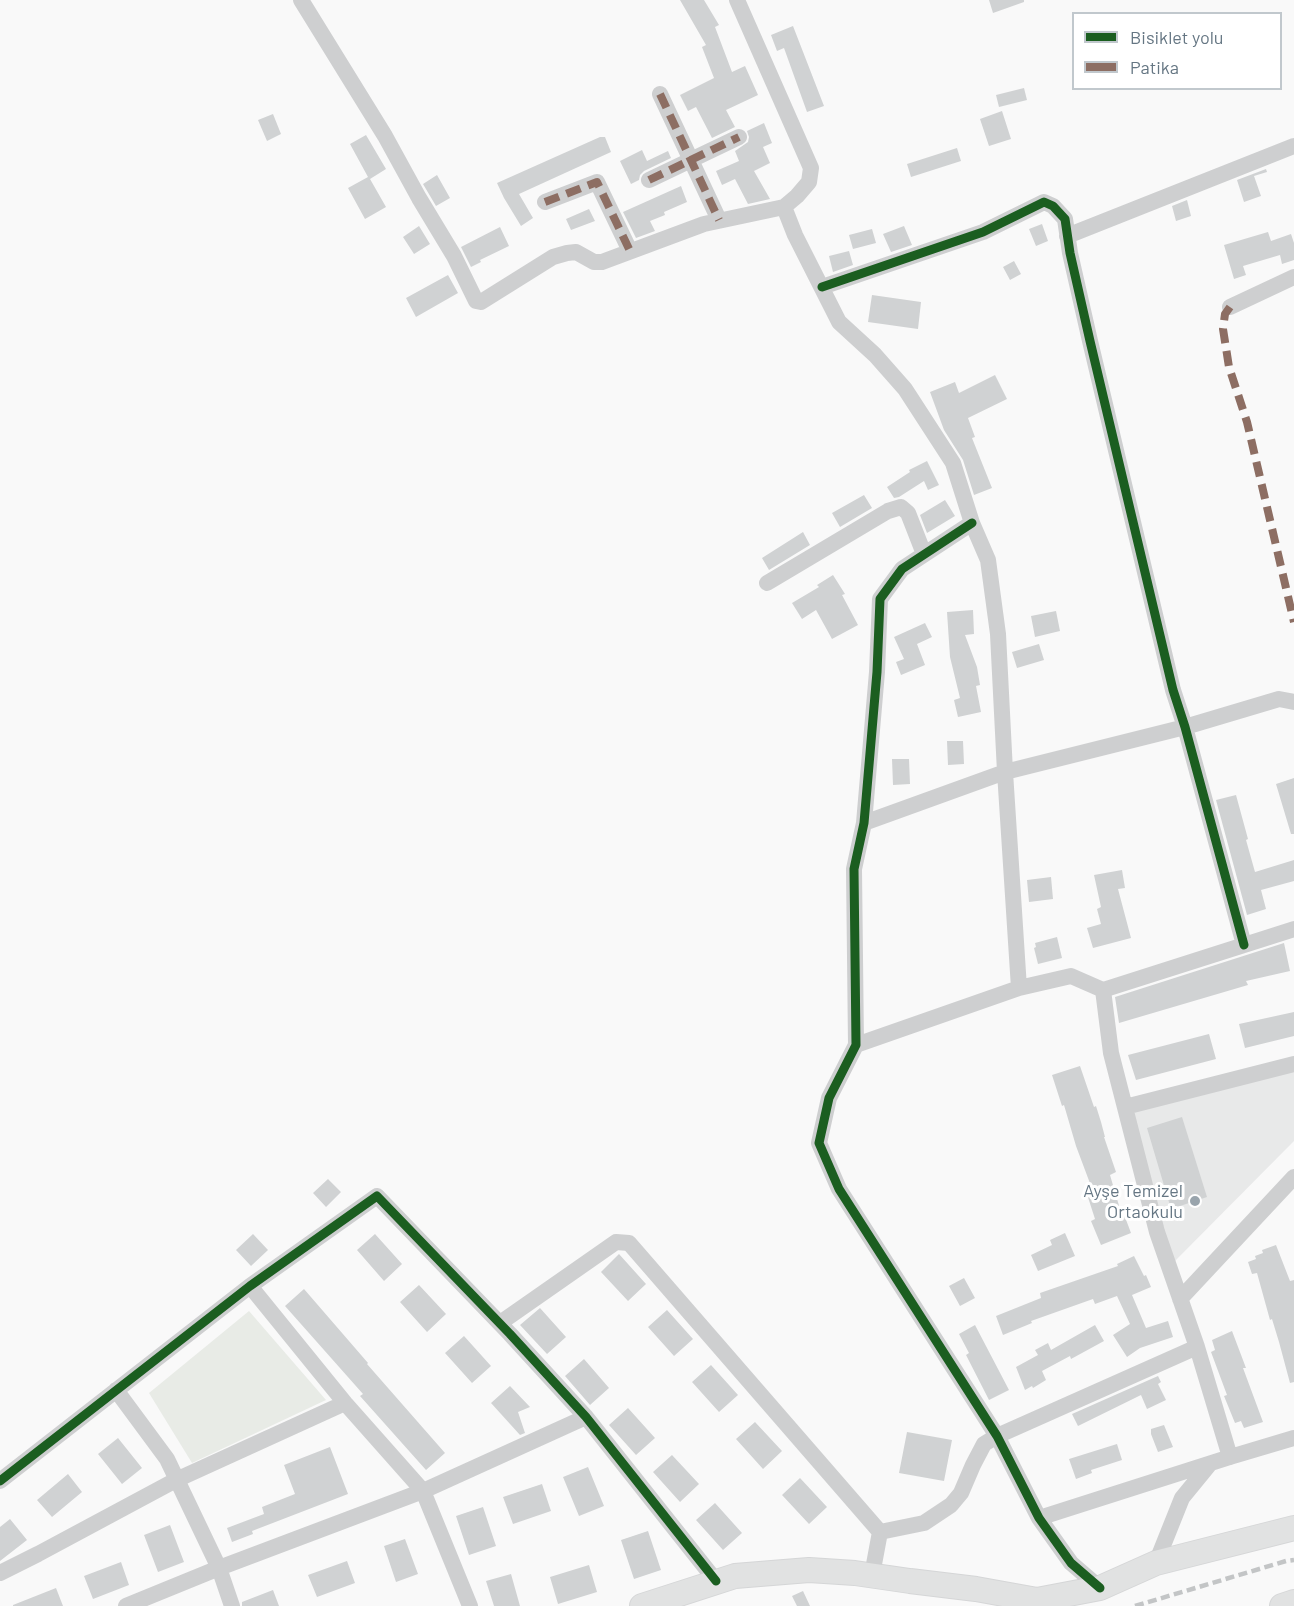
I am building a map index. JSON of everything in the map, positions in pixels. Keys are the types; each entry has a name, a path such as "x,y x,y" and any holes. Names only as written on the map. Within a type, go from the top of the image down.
{"street":[{"path":"301,0 385,136 454,256 476,301 481,302 553,258 576,252 594,262 602,262 720,220 784,207 809,182 811,168 737,0"},
{"path":"660,94 720,220"},
{"path":"649,180 739,137"},
{"path":"1067,236 1294,146"},
{"path":"545,202 597,182 630,251"},
{"path":"822,287 983,232 1044,202 1053,206 1065,219 1090,341 1173,690 1244,945"},
{"path":"784,207 795,235 839,322 875,355 905,389 952,463 972,523 988,560 998,634 1020,988"},
{"path":"1230,307 1294,278"},
{"path":"767,584 888,511 901,507 908,513 924,554"},
{"path":"972,523 902,569 880,599 877,672 864,822 854,868 856,1045 829,1098 819,1143 839,1189 997,1436 1039,1518 1071,1563 1100,1588"},
{"path":"864,822 1005,772 1185,727 1279,699 1294,702"},
{"path":"856,1045 1020,988 1071,976 1103,990 1294,929"},
{"path":"1103,990 1111,1053 1157,1232 1197,1347 1230,1457"},
{"path":"1125,1107 1294,1064"},
{"path":"1180,1299 1294,1177"},
{"path":"0,1481 250,1286 377,1196 500,1323 586,1417 716,1581"},
{"path":"500,1323 616,1242 629,1243 880,1532"},
{"path":"250,1286 345,1403 423,1491 470,1606"},
{"path":"880,1532 924,1523 951,1505 962,1493 984,1444 997,1436 1197,1347"},
{"path":"116,1390 167,1459 219,1568 232,1606"},
{"path":"0,1573 176,1480 345,1403"},
{"path":"126,1606 219,1568 423,1491 586,1417"},
{"path":"1039,1518 1294,1438"},
{"path":"1156,1563 1182,1498 1210,1464"},
{"path":"642,1606 735,1576 809,1570 872,1575 976,1589 1030,1603 1100,1588 1156,1563 1290,1530"},
{"path":"872,1575 880,1532"},
{"path":"1282,1606 1294,1602"}],"shaded area":[{"name":"Ayşe Temizel Ortaokulu","path":"1294,1066 1294,1141 1174,1262 1129,1113"},
{"path":"249,1311 326,1400 192,1463 149,1393"}],"building":[{"path":"680,0 704,0 719,25 715,27 732,72 745,66 758,95 726,110 735,127 712,138 696,107 688,111 680,95 714,78 702,47 706,45"},
{"path":"989,0 1024,0 1024,2 993,13"},
{"path":"793,26 824,106 807,112 784,48 777,51 771,35"},
{"path":"1024,88 1027,100 999,107 996,95"},
{"path":"1002,111 1011,139 989,146 980,119"},
{"path":"273,114 281,134 267,141 258,120"},
{"path":"764,123 772,143 763,147 770,163 754,171 770,199 748,204 735,179 722,185 716,171 739,161 735,151 748,142 747,131"},
{"path":"366,135 386,169 370,179 386,207 365,219 348,188 368,177 350,144"},
{"path":"600,137 605,137 611,152 519,194 533,218 521,226 497,183"},
{"path":"957,148 961,161 911,177 907,164"},
{"path":"642,150 647,161 668,151 671,158 644,171 639,180 631,184 620,161"},
{"path":"1266,169 1267,172 1254,176 1261,196 1244,202 1237,180"},
{"path":"437,175 450,198 436,206 423,184"},
{"path":"681,186 687,202 650,221 655,231 636,238 623,212"},
{"path":"1187,200 1191,216 1176,221 1172,206"},
{"path":"589,209 595,221 571,230 566,219"},
{"path":"1042,224 1048,241 1036,246 1029,229"},
{"path":"419,226 430,244 414,254 403,237"},
{"path":"904,226 912,245 891,252 883,234"},
{"path":"500,227 509,246 471,267 461,247"},
{"path":"872,229 876,243 853,249 849,235"},
{"path":"1268,232 1271,241 1291,234 1294,243 1294,260 1282,264 1280,255 1243,266 1246,275 1234,279 1224,245"},
{"path":"849,251 853,265 833,272 829,256"},
{"path":"1014,261 1021,274 1010,280 1003,267"},
{"path":"448,275 458,293 416,317 406,298"},
{"path":"872,295 921,302 918,329 868,322"},
{"path":"995,375 1007,399 968,418 975,437 972,438 992,488 974,495 963,460 944,430 930,392 955,382 959,393"},
{"path":"927,461 939,485 928,490 924,481 894,498 887,487 910,472 909,470"},
{"path":"864,495 872,508 840,527 832,513"},
{"path":"945,500 955,516 927,533 920,515"},
{"path":"803,532 810,545 769,570 762,558"},
{"path":"833,575 845,594 842,595 858,625 832,639 816,610 802,619 792,603 819,587 817,585"},
{"path":"973,610 974,634 965,635 977,667 980,685 976,686 981,712 958,717 954,700 960,698 950,657 947,612"},
{"path":"1056,611 1060,631 1035,637 1031,616"},
{"path":"925,623 932,637 917,644 925,665 901,675 896,662 904,659 894,637"},
{"path":"1039,644 1044,660 1017,668 1012,652"},
{"path":"947,741 963,741 964,764 948,765"},
{"path":"892,759 909,759 910,784 893,785"},
{"path":"1294,778 1294,834 1291,834 1276,784"},
{"path":"1236,795 1255,872 1294,860 1294,881 1261,890 1266,909 1247,915 1216,800"},
{"path":"1122,870 1125,888 1118,889 1131,938 1093,948 1087,928 1101,924 1097,909 1101,907 1094,875"},
{"path":"1051,877 1053,899 1029,902 1027,880"},
{"path":"1057,937 1062,958 1038,964 1035,943"},
{"path":"1284,943 1290,971 1246,981 1248,985 1119,1023 1115,997"},
{"path":"1294,1012 1294,1036 1245,1048 1239,1024"},
{"path":"1209,1034 1216,1059 1136,1080 1128,1055"},
{"path":"1080,1066 1101,1122 1116,1172 1110,1175 1120,1209 1122,1209 1131,1233 1101,1245 1091,1221 1095,1219 1085,1188 1091,1186 1052,1075"},
{"path":"1182,1117 1207,1197 1171,1209 1147,1128"},
{"path":"328,1179 341,1192 326,1207 313,1193"},
{"path":"1065,1233 1075,1256 1038,1271 1031,1255 1052,1245 1050,1240"},
{"path":"253,1234 268,1250 251,1266 236,1250"},
{"path":"375,1234 402,1264 384,1281 357,1250"},
{"path":"1276,1245 1290,1281 1294,1280 1294,1382 1290,1383 1257,1273 1252,1274 1248,1262 1263,1253 1262,1250"},
{"path":"619,1254 646,1284 628,1301 601,1272"},
{"path":"1134,1256 1151,1287 1132,1295 1146,1328 1168,1321 1173,1337 1140,1348 1127,1357 1113,1335 1130,1324 1117,1296 1095,1304 1093,1299 1031,1321 1032,1323 1003,1335 996,1316 1041,1298 1040,1293 1118,1266 1117,1264"},
{"path":"964,1278 975,1298 960,1306 949,1286"},
{"path":"419,1285 446,1314 427,1332 400,1302"},
{"path":"304,1289 445,1453 426,1470 360,1396 363,1394 285,1306"},
{"path":"540,1308 566,1337 547,1354 520,1325"},
{"path":"667,1310 693,1339 674,1356 648,1327"},
{"path":"975,1325 1009,1390 989,1400 966,1355 969,1353 959,1334"},
{"path":"1095,1325 1104,1341 1071,1359 1070,1356 1042,1371 1046,1380 1025,1390 1016,1367 1038,1355 1035,1350 1048,1343 1051,1350"},
{"path":"1232,1331 1263,1422 1244,1428 1241,1421 1235,1423 1211,1352 1215,1350 1212,1340"},
{"path":"464,1336 491,1366 472,1383 445,1353"},
{"path":"584,1359 609,1388 590,1405 565,1376"},
{"path":"711,1365 738,1395 719,1412 692,1382"},
{"path":"1158,1376 1161,1382 1158,1384 1166,1400 1147,1409 1141,1395 1078,1426 1072,1414"},
{"path":"510,1386 530,1407 518,1412 525,1433 520,1435 491,1403"},
{"path":"628,1408 655,1438 636,1455 609,1425"},
{"path":"755,1422 782,1451 763,1469 736,1439"},
{"path":"1164,1425 1173,1447 1158,1452 1151,1429"},
{"path":"907,1432 952,1440 944,1481 899,1473"},
{"path":"118,1438 142,1468 122,1484 98,1454"},
{"path":"1117,1444 1122,1460 1091,1470 1092,1473 1076,1479 1069,1459"},
{"path":"330,1447 348,1494 252,1531 253,1534 232,1542 227,1528 264,1514 262,1507 295,1494 284,1465"},
{"path":"672,1455 699,1484 680,1502 653,1472"},
{"path":"588,1467 604,1506 579,1516 563,1477"},
{"path":"68,1474 82,1492 52,1517 37,1500"},
{"path":"800,1478 827,1507 809,1524 782,1495"},
{"path":"542,1484 551,1511 513,1524 503,1497"},
{"path":"715,1503 742,1533 723,1550 696,1520"},
{"path":"483,1507 496,1546 469,1555 456,1516"},
{"path":"10,1519 27,1540 0,1561 0,1527"},
{"path":"170,1525 184,1562 158,1572 144,1535"},
{"path":"648,1531 661,1570 634,1579 621,1540"},
{"path":"405,1539 418,1574 396,1582 384,1546"},
{"path":"347,1561 355,1583 317,1597 308,1575"},
{"path":"121,1562 129,1585 93,1599 84,1576"},
{"path":"589,1565 597,1592 558,1604 550,1577"},
{"path":"511,1574 520,1606 494,1606 486,1581"},
{"path":"56,1588 63,1606 13,1606 13,1605"},
{"path":"273,1590 279,1606 242,1606 242,1602"},
{"path":"803,1591 810,1606 797,1606 792,1596"}],"railway":[{"path":"1135,1606 1294,1560"}],"marked path":[{"path":"660,94 719,220"},
{"path":"649,180 739,137"},
{"path":"545,202 597,182 630,251"},
{"path":"1230,307 1225,314 1223,329 1229,367 1247,422 1294,622"}],"cycle path":[{"path":"822,287 983,232 1044,202 1053,206 1065,219 1070,253 1090,341 1173,690 1244,945"},
{"path":"972,523 902,569 880,599 877,672 864,823 854,869 856,1045 829,1098 819,1143 839,1189 997,1436 1039,1518 1071,1563 1100,1588"},
{"path":"0,1481 250,1286 377,1196 510,1334 586,1417 716,1581"}],"place":[{"name":"Ayşe Temizel Ortaokulu","path":"1195,1201"}]}
